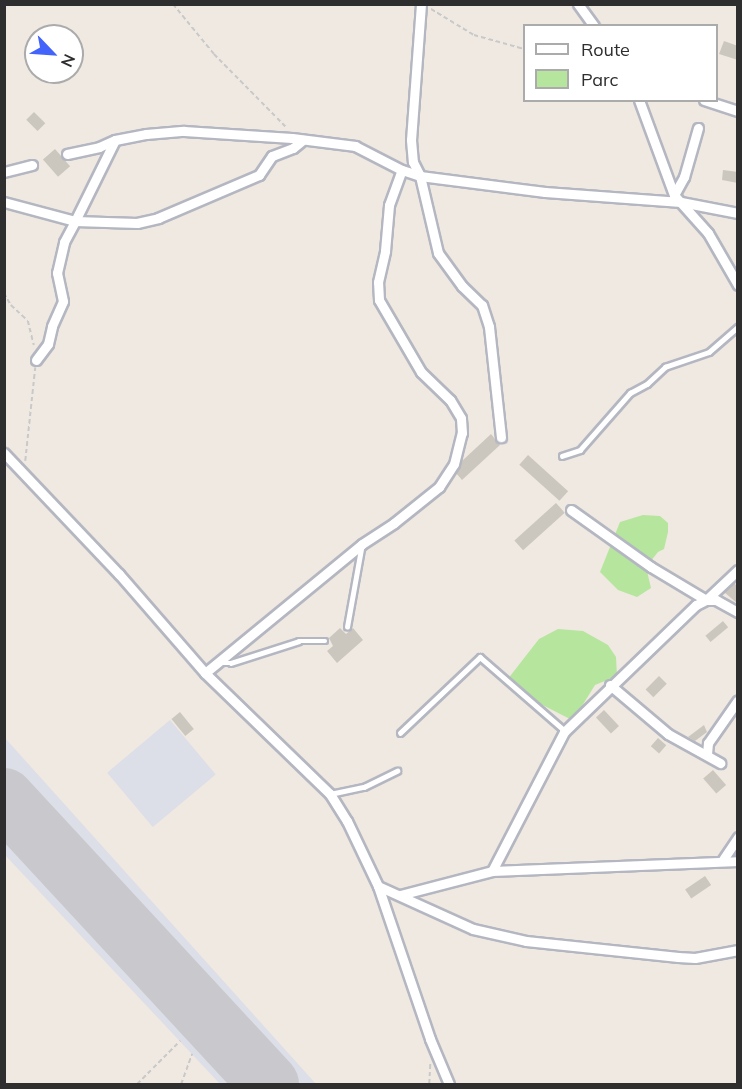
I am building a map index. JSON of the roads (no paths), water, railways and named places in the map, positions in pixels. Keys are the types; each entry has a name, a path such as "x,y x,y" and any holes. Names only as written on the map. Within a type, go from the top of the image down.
{"street":[{"path":"422,4 411,140 413,162 420,176 438,253 462,286 482,305 489,327 501,436"},
{"path":"578,4 593,24"},
{"path":"640,102 674,195 708,233 738,285"},
{"path":"710,102 738,111"},
{"path":"674,195 684,177 698,129"},
{"path":"67,154 99,147 115,140 146,134 184,131 292,138 356,146 402,170 420,176 545,192 681,202 738,213"},
{"path":"36,360 48,344 52,326 63,301 58,266 64,242 115,140"},
{"path":"4,202 75,221 137,223 158,218 259,175 272,156 293,148 303,140"},
{"path":"4,172 32,165"},
{"path":"205,673 362,544 394,523 439,487 454,464 462,433 461,418 450,400 421,372 380,300 378,282 385,251 389,205 402,170"},
{"path":"4,453 119,574 205,673 330,794 347,821 378,886 430,1039 449,1084"},
{"path":"571,510 651,567 706,600 716,600 738,612"},
{"path":"492,871 565,731 610,685 663,639 696,605 706,600 738,570"},
{"path":"610,685 668,734 708,754 720,763"},
{"path":"708,754 708,743 738,700"},
{"path":"722,861 738,837"},
{"path":"400,895 492,871 738,861"},
{"path":"378,886 473,929 526,941 695,958 738,950"}],"lane":[{"path":"562,456 580,450 588,443 596,429 630,393 647,384 665,367 709,352 738,327"},
{"path":"347,627 362,544"},
{"path":"216,664 231,663 299,641 321,643 325,641"},
{"path":"400,733 480,657 565,731"},
{"path":"330,794 364,787 397,771"}]}
